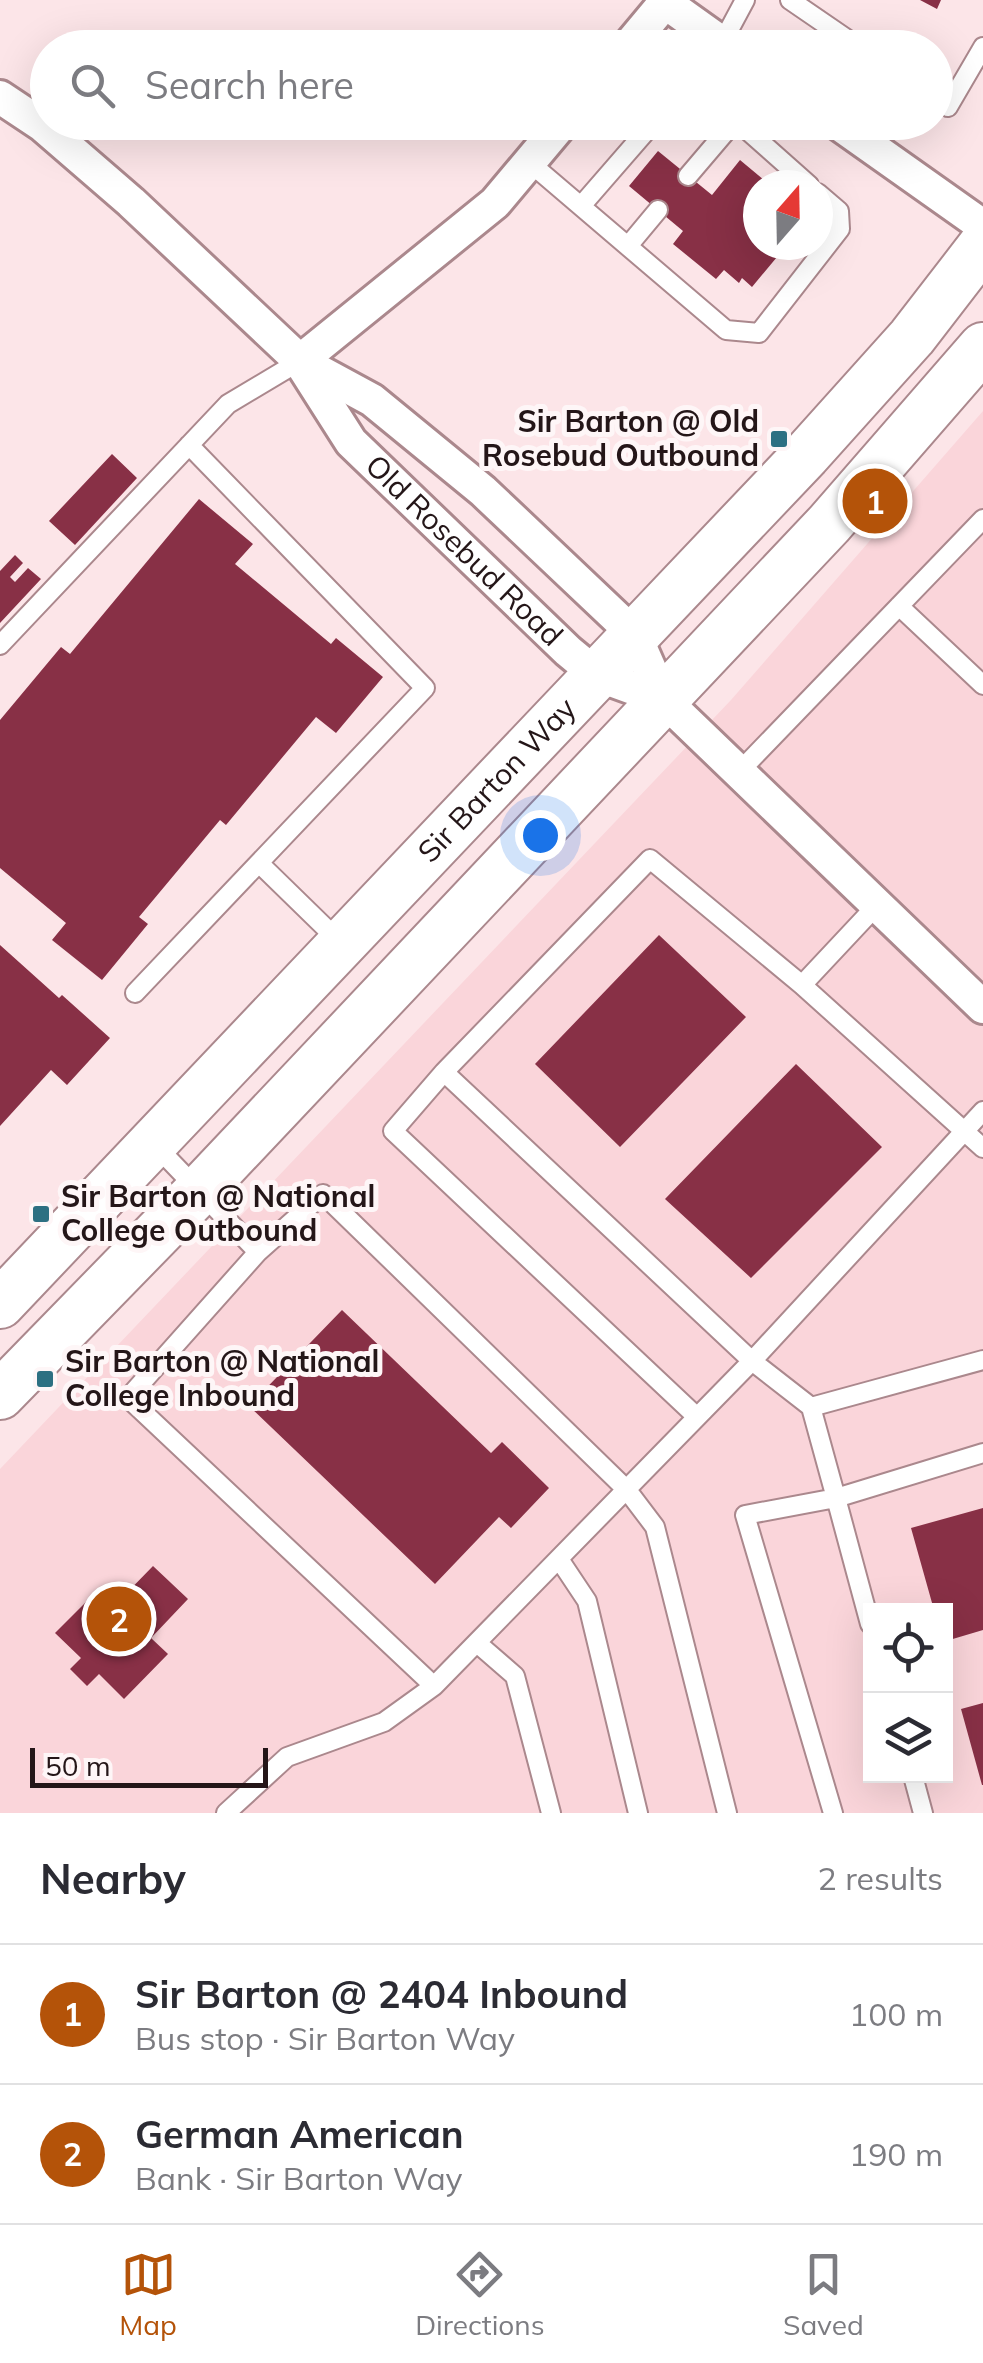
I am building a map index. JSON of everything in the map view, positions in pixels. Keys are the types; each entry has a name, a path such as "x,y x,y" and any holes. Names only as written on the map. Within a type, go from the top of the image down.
{"main road":[{"name":"Sir Barton Way","path":"0,1304 806,455 912,337 983,245"},
{"path":"0,1394 664,700 829,524 983,347"}],"street":[{"path":"643,30 667,2 705,30"},
{"name":"Old Rosebud Road","path":"0,96 30,117"},
{"name":"Old Rosebud Road","path":"59,140 300,361 351,442 568,651 597,675 664,700"},
{"path":"300,361 495,203 548,140"},
{"path":"861,140 983,226"},
{"name":"Old Rosebud Road","path":"300,361 372,400 482,491 635,635 664,700 983,1007"}],"lane":[{"path":"732,30 745,0"},
{"path":"790,0 834,30"},
{"path":"953,98 983,47"},
{"path":"581,206 638,140"},
{"path":"688,176 720,140"},
{"path":"757,140 792,170"},
{"path":"530,162 726,330 759,334 816,260"},
{"path":"833,206 838,211 840,229 833,238"},
{"path":"628,246 658,210"},
{"path":"0,645 228,404 300,361"},
{"path":"135,993 425,688 189,445"},
{"path":"738,773 983,519"},
{"path":"899,606 983,685"},
{"path":"698,1418 393,1131 444,1072 650,859 802,986 983,1148"},
{"path":"259,863 342,944"},
{"path":"802,986 877,905"},
{"path":"444,1072 752,1362 811,1407 864,1603"},
{"path":"226,1813 287,1757 384,1722 434,1686 752,1362 983,1111"},
{"path":"154,1144 258,1252"},
{"path":"434,1686 128,1398 258,1252 323,1194 626,1490 654,1527 727,1813"},
{"path":"811,1407 983,1360"},
{"path":"833,1813 745,1515 836,1498 983,1453"},
{"path":"559,1559 587,1601 638,1813"},
{"path":"477,1642 516,1676 551,1813"},
{"path":"914,1783 923,1813"}],"shaded area":[{"path":"983,411 983,1813 0,1813 0,1469 731,700"}],"building":[{"path":"920,0 941,0 937,9"},
{"path":"658,151 712,195 740,160 752,170 743,170 743,260 774,260 752,287 742,278 739,283 724,270 716,279 673,244 683,231 629,186"},
{"path":"112,454 137,478 75,545 49,521"},
{"path":"199,499 253,544 235,564 331,644 336,638 383,677 336,733 316,717 226,825 220,820 139,917 148,924 102,980 52,940 66,923 0,868 0,720 61,647 70,654"},
{"path":"15,555 23,563 10,577 15,582 28,568 41,579 0,623 0,571"},
{"path":"659,935 746,1017 620,1147 535,1064"},
{"path":"0,945 110,1038 67,1085 51,1070 0,1126"},
{"path":"796,1064 882,1147 751,1278 665,1199"},
{"path":"342,1310 491,1453 502,1442 549,1488 511,1528 499,1517 435,1584 249,1406"},
{"path":"983,1508 983,1630 953,1639 953,1603 932,1603 911,1528"},
{"path":"153,1566 188,1599 151,1638 168,1654 124,1699 99,1674 87,1686 70,1669 81,1658 55,1633 99,1589 115,1605"},
{"path":"983,1703 983,1785 982,1785 961,1709"}],"place":[{"name":"Sir Barton @ Old Rosebud Outbound","path":"779,439"},
{"name":"Sir Barton @ 2404 Inbound","path":"875,501"},
{"name":"Sir Barton @ National College Outbound","path":"41,1214"},
{"name":"Sir Barton @ National College Inbound","path":"45,1379"},
{"name":"German American","path":"119,1619"}]}
